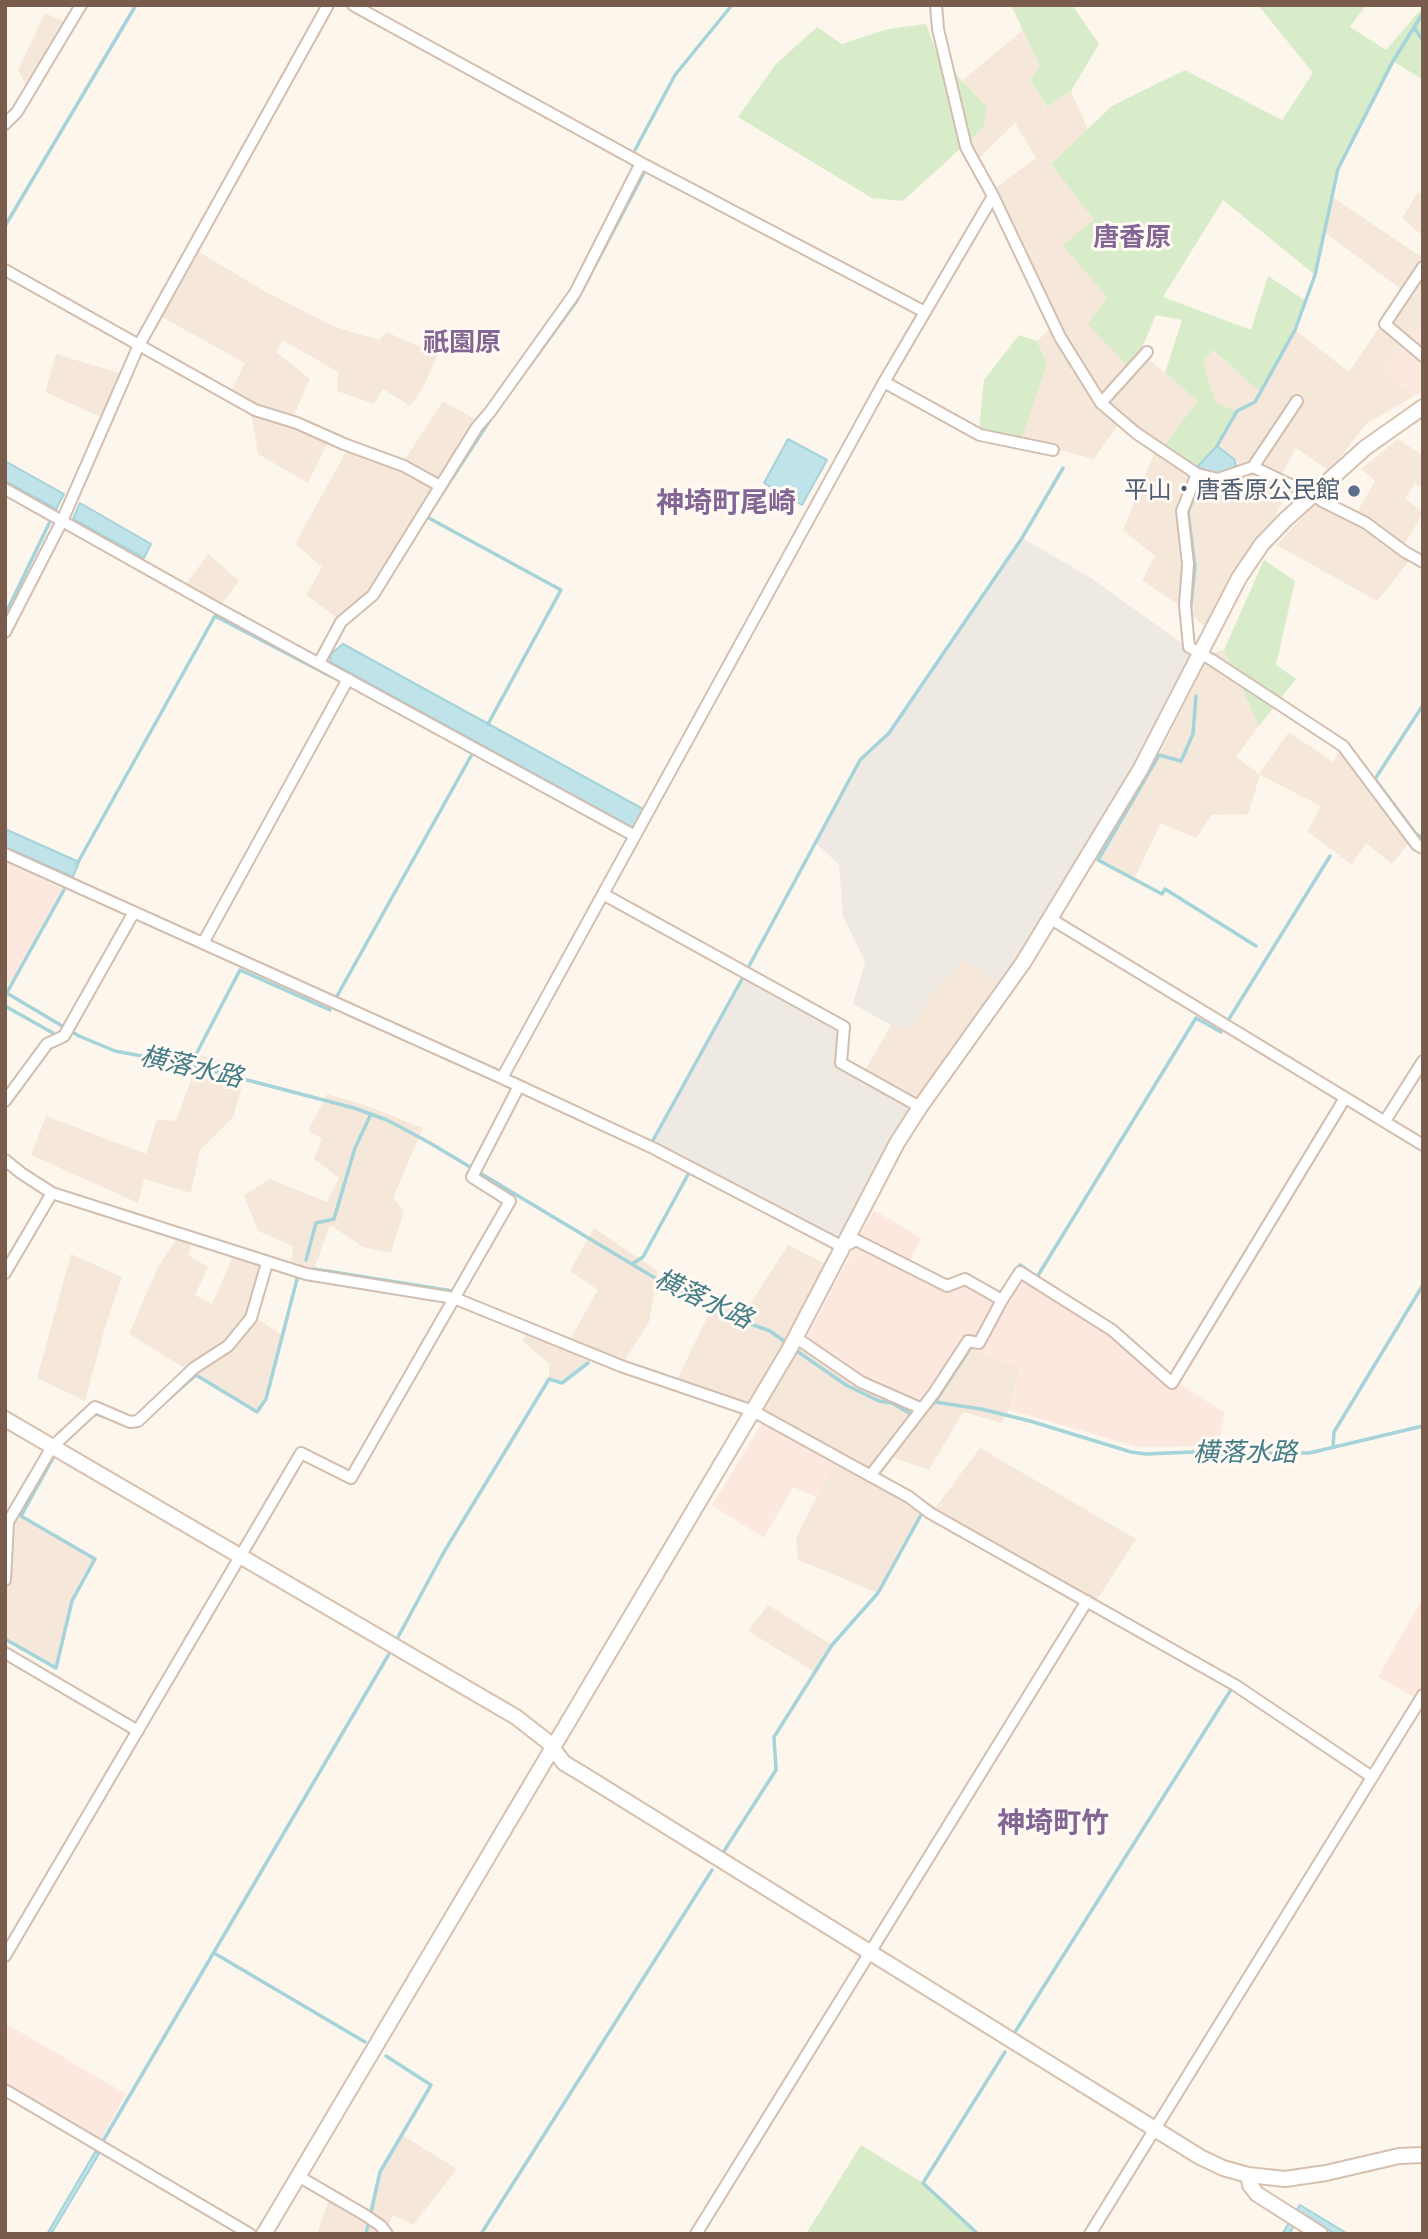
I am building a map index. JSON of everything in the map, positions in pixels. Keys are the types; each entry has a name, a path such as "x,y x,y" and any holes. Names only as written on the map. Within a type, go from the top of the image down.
{"street":[{"path":"5,124 17,112 82,5"},
{"path":"5,632 62,521 139,345 328,5"},
{"path":"353,5 641,163 923,311"},
{"path":"936,5 938,29 966,147 993,196 1060,337 1101,403 1136,433 1197,474 1218,479 1253,467 1297,401"},
{"path":"203,943 334,671 341,622 373,595 477,427 575,293 641,163"},
{"path":"502,1077 923,311 993,196"},
{"path":"1423,267 1385,324 1423,356"},
{"path":"5,270 255,410 297,423 404,466 440,486"},
{"path":"1101,403 1147,352"},
{"path":"884,382 980,435 1054,450"},
{"path":"264,2234 753,1411 844,1247 897,1143 1023,963 1140,770 1239,578 1262,544 1313,495 1365,448 1423,407"},
{"path":"1253,467 1293,486 1300,484 1322,501 1366,523 1423,562"},
{"path":"1197,474 1182,511 1188,564 1185,605 1189,647 1343,746 1417,845 1423,848"},
{"path":"5,489 635,835"},
{"path":"5,855 502,1077 653,1148 844,1247"},
{"path":"603,894 844,1027 841,1063 920,1107"},
{"path":"5,1101 47,1044 64,1036 134,912"},
{"path":"1051,919 1423,1145"},
{"path":"1385,1121 1423,1061"},
{"path":"5,1956 301,1453 351,1478 510,1201 472,1177 519,1086"},
{"path":"870,1476 974,1342 1020,1272 1111,1330 1172,1383 1345,1098"},
{"path":"5,1160 52,1193 306,1274 454,1298 621,1366 753,1411 909,1497 930,1513 1235,1685 1372,1777"},
{"path":"5,1273 52,1193"},
{"path":"844,1247 856,1240 947,1286 965,1279 1002,1300"},
{"path":"5,1580 8,1522 52,1447 95,1407 130,1422 138,1421 194,1368 228,1346 251,1318 267,1262"},
{"path":"792,1343 916,1414"},
{"path":"5,1419 516,1717 540,1734 564,1763 1200,2157 1223,2168 1248,2175 1285,2179 1326,2173 1399,2156 1423,2155"},
{"path":"696,2234 1087,1601"},
{"path":"5,1653 138,1731"},
{"path":"1090,2234 1423,1696"},
{"path":"5,2090 250,2234"},
{"path":"1248,2175 1250,2185 1257,2193 1320,2234"},
{"path":"298,2176 381,2226 387,2234"}],"shaded area":[{"path":"75,5 86,5 29,102 21,95 26,85 18,70 45,13 65,22"},
{"path":"1023,30 1040,66 1031,81 1046,107 1071,91 1088,129 1051,164 1094,220 1107,298 1140,352 1198,401 1237,411 1216,403 1203,362 1212,350 1260,391 1295,330 1349,372 1404,291 1324,232 1332,197 1423,258 1423,324 1381,369 1414,396 1366,424 1330,471 1296,448 1281,475 1290,488 1206,628 1190,613 1142,580 1155,556 1123,530 1154,454 1119,423 1094,459 1021,440 1047,364 1037,341 1052,327 987,194 1036,158 1015,123 971,166 961,148 987,108 962,81"},
{"path":"1418,192 1423,198 1423,236 1402,218"},
{"path":"199,252 266,292 335,327 379,340 386,332 438,354 422,390 410,406 383,389 374,404 337,391 338,372 283,340 276,352 310,379 293,417 332,434 308,483 258,454 251,412 227,399 245,363 162,317"},
{"path":"1423,324 1423,391 1414,396 1381,369"},
{"path":"56,354 119,373 101,417 45,392"},
{"path":"443,401 486,425 376,596 344,623 306,595 322,567 295,544 352,441 404,461"},
{"path":"1398,439 1423,456 1423,488 1415,483 1405,498 1423,513 1404,545 1415,554 1377,601 1277,545 1319,502 1353,519 1375,481 1361,469"},
{"path":"1022,538 1091,578 1183,644 1194,656 1132,771 1000,984 964,960 936,987 910,1028 891,1025 853,1004 865,962 843,916 839,865 815,842 860,760 889,733"},
{"path":"208,554 239,581 221,605 185,586"},
{"path":"1224,650 1259,726 1236,757 1259,774 1289,732 1333,762 1345,741 1416,834 1392,864 1366,843 1352,865 1307,831 1321,806 1260,775 1248,814 1212,815 1196,838 1161,823 1134,879 1098,860 1159,755 1210,653"},
{"path":"5,860 64,890 12,984 5,981"},
{"path":"964,960 1000,984 910,1111 859,1081 891,1025 910,1028 936,987"},
{"path":"742,979 840,1033 835,1066 910,1111 878,1162 835,1246 648,1149"},
{"path":"200,1055 247,1069 233,1117 200,1150 191,1193 144,1179 138,1203 31,1155 46,1116 146,1154 157,1119 176,1121"},
{"path":"327,1094 365,1105 423,1128 393,1198 404,1211 391,1253 363,1247 330,1225 314,1269 291,1264 293,1246 258,1231 244,1195 270,1179 327,1202 339,1178 314,1159 322,1138 308,1131"},
{"path":"874,1210 921,1238 910,1261 948,1282 967,1276 1000,1295 1020,1265 1113,1326 1172,1379 1225,1413 1218,1446 1139,1447 1009,1410 1020,1368 971,1348 926,1415 859,1385 802,1347"},
{"path":"594,1228 658,1271 649,1322 625,1360 601,1353 562,1383 549,1379 549,1364 523,1341 531,1323 570,1339 598,1290 570,1271"},
{"path":"183,1229 195,1233 188,1255 208,1267 195,1295 212,1304 237,1247 273,1258 257,1318 282,1335 266,1399 257,1412 129,1334 158,1267"},
{"path":"788,1245 826,1264 787,1337 859,1385 935,1402 971,1348 1020,1368 1009,1410 1001,1423 963,1412 929,1470 894,1458 881,1475 936,1507 980,1448 1136,1539 1090,1611 921,1515 878,1593 798,1560 796,1538 835,1461 677,1380 714,1303 745,1312"},
{"path":"71,1254 122,1277 85,1401 37,1378"},
{"path":"763,1422 836,1461 818,1498 793,1487 764,1538 712,1505"},
{"path":"5,1513 21,1516 95,1559 72,1601 56,1668 5,1639"},
{"path":"1423,1597 1423,1702 1378,1677"},
{"path":"768,1605 832,1645 815,1672 748,1631"},
{"path":"5,2023 126,2094 100,2141 5,2084"},
{"path":"402,2135 457,2169 413,2225 393,2215 388,2225 395,2234 317,2234 332,2190 370,2211 380,2172"}],"green space":[{"path":"1011,5 1072,5 1099,44 1071,91 1047,107 1030,80 1040,66"},
{"path":"1258,5 1366,5 1350,27 1386,50 1423,7 1423,80 1393,61 1338,169 1315,275 1223,200 1163,297 1251,330 1268,276 1306,301 1295,330 1260,392 1213,350 1203,362 1216,403 1237,411 1217,446 1197,467 1164,446 1198,401 1165,373 1182,320 1156,315 1140,352 1128,367 1088,324 1107,297 1063,245 1094,220 1051,164 1112,106 1185,70 1282,120 1313,73"},
{"path":"926,24 938,56 987,107 984,127 903,201 872,198 738,117 776,64 817,27 842,44 888,29"},
{"path":"1019,335 1037,341 1047,364 1021,440 979,430 984,380"},
{"path":"1264,560 1295,581 1276,665 1296,679 1259,726 1224,650"},
{"path":"861,2145 923,2183 978,2234 806,2234"}],"water":[{"path":"788,439 827,460 802,505 764,483"},
{"path":"1217,446 1234,459 1236,466 1220,475 1197,467"},
{"path":"5,461 64,494 56,509 5,481"},
{"path":"80,503 151,544 144,558 73,519"},
{"path":"343,644 643,809 633,828 330,662 331,654"},
{"path":"5,829 79,862 73,877 5,847"},
{"path":"95,2152 99,2154 51,2234 47,2234"},
{"path":"1300,2205 1348,2234 1335,2234 1302,2213 1289,2234 1282,2234"}],"waterway":[{"path":"5,226 136,5"},
{"path":"635,150 675,75 732,5"},
{"path":"1217,446 1237,411 1255,402 1295,330 1315,275 1338,169 1393,61 1423,13"},
{"path":"1414,27 1423,41"},
{"path":"528,368 576,302 646,169"},
{"path":"488,724 561,590 427,517 492,417"},
{"path":"748,968 860,760 889,733 1022,538 1063,468"},
{"path":"1190,613 1195,567 1188,512 1198,486"},
{"path":"5,615 56,509"},
{"path":"77,864 215,616 332,677 339,667"},
{"path":"1196,696 1193,734 1181,761 1159,755 1098,860 1162,894 1165,889 1256,946"},
{"path":"1423,705 1375,779 1416,834 1423,838"},
{"path":"337,996 471,756"},
{"path":"1229,1019 1330,856"},
{"path":"5,996 64,890"},
{"path":"191,1064 240,970 330,1010"},
{"path":"652,1142 742,979"},
{"name":"横落水路","path":"5,992 79,1036 115,1051 190,1065 354,1108 387,1120 712,1310 770,1331 788,1344"},
{"path":"5,1006 53,1033"},
{"path":"1017,1270 1020,1265 1037,1277 1196,1018 1221,1032"},
{"path":"306,1260 316,1223 334,1219 355,1148 371,1114"},
{"path":"632,1264 643,1257 690,1171"},
{"path":"314,1269 453,1291"},
{"path":"164,1403 196,1375 257,1412 266,1399 297,1279"},
{"path":"1333,1447 1334,1432 1423,1285"},
{"path":"935,1402 973,1344"},
{"name":"横落水路","path":"794,1349 846,1385 879,1401 892,1403 914,1416"},
{"path":"397,1639 444,1552 549,1379 562,1383 588,1363"},
{"name":"横落水路","path":"925,1412 935,1402 981,1409 1146,1454 1192,1452 1232,1456 1309,1453 1423,1426"},
{"path":"90,1417 97,1414 105,1417"},
{"path":"5,1639 56,1668 72,1601 95,1559 21,1516 53,1458"},
{"path":"724,1851 776,1770 774,1737 832,1645 878,1593 921,1515"},
{"path":"103,2141 389,1654"},
{"path":"1015,2032 1232,1688"},
{"path":"481,2234 712,1870"},
{"path":"214,1953 365,2042"},
{"path":"978,2234 923,2183 1005,2052"},
{"path":"366,2234 380,2172 431,2085 386,2056"}],"place":[{"name":"平山・唐香原公民館","path":"1354,491"}],"district":[{"name":"唐香原","path":"1132,239"},
{"name":"祇園原","path":"462,344"},
{"name":"神埼町尾崎","path":"726,504"},
{"name":"神埼町竹","path":"1053,1824"}]}
